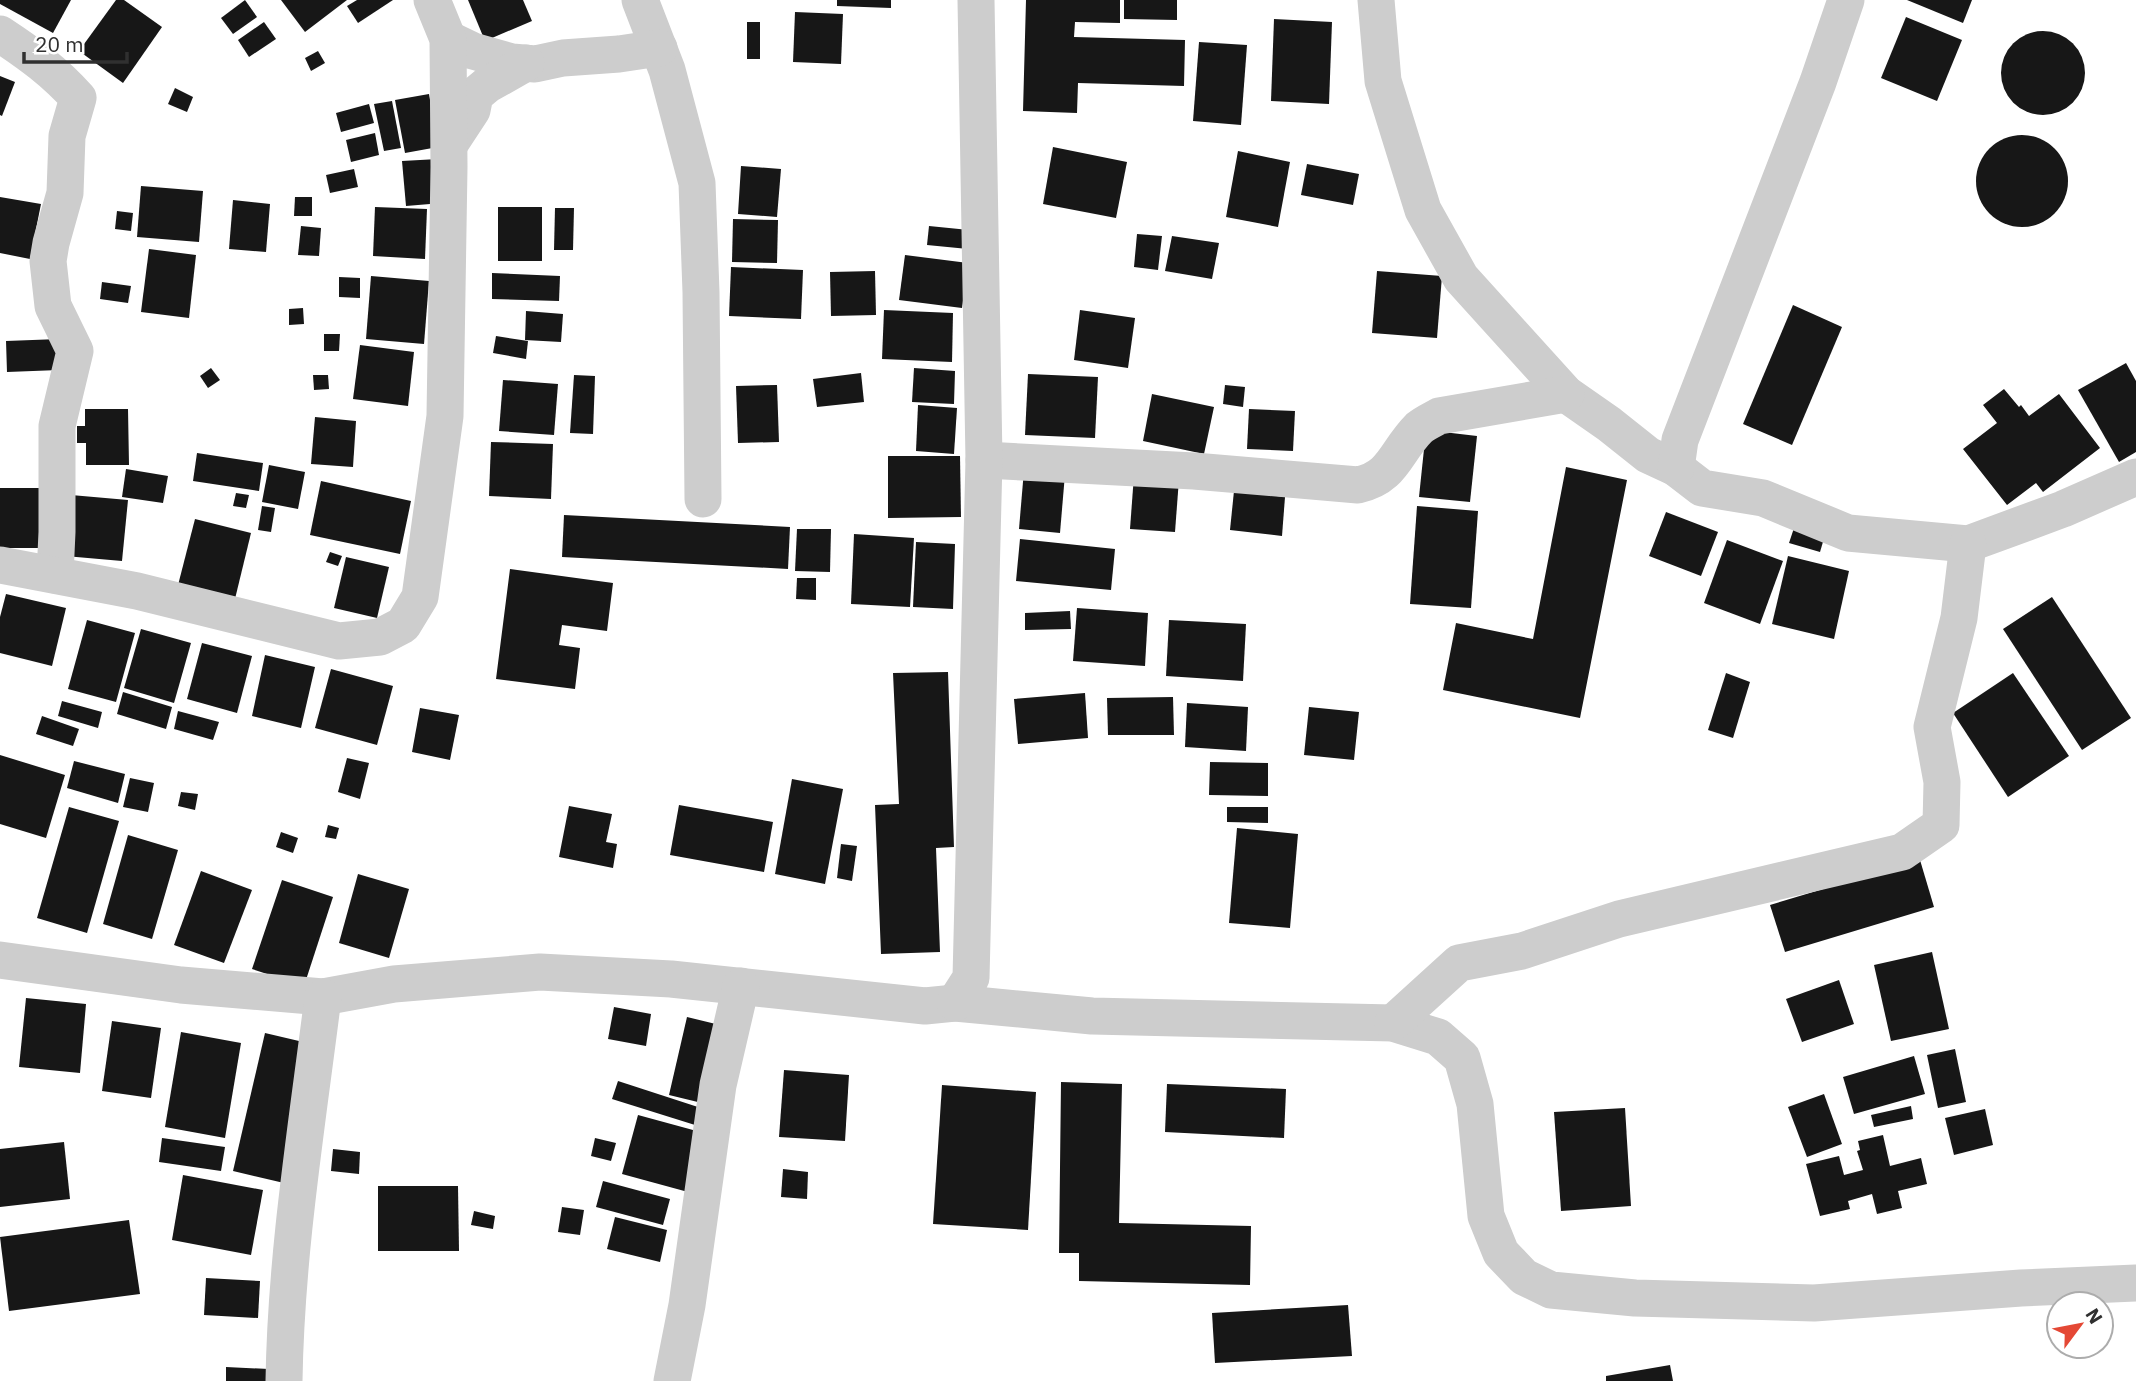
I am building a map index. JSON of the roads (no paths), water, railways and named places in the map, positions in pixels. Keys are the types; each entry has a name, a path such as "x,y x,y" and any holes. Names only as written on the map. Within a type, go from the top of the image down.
{"street":[{"path":"0,565 137,591 339,641 380,637 403,625 420,597 445,416 448,38 432,0"},
{"path":"640,0 667,70 697,183 703,499"},
{"path":"955,1003 971,978 984,460 976,0"},
{"path":"1376,0 1383,81 1423,210 1461,278 1566,394 1648,455 1675,468 1702,488 1763,498 1848,533 1968,544 2063,509 2136,477"},
{"path":"1675,468 1680,440 1818,82 1846,0"},
{"path":"0,34 63,80 78,98 67,136 65,193 48,261 53,306 75,351 57,426 55,575"},
{"path":"448,38 473,51 512,62 535,64 563,58 659,48"},
{"path":"448,145 472,110 475,96 487,85 526,63"},
{"path":"984,460 1194,471 1358,485 1373,482 1384,474 1421,427 1438,416 1566,394"},
{"path":"1393,1024 1459,963 1522,951 1619,919 1902,852 1941,825 1942,782 1932,727 1959,618 1968,544"},
{"path":"1,964 181,985 323,997 394,985 540,972 671,979 925,1006 955,1003 1092,1016 1393,1024 1438,1037 1462,1058 1475,1104 1486,1216 1500,1253 1524,1277 1552,1290 1635,1298 1814,1303 2021,1288 2136,1283"},
{"path":"672,1381 687,1306 718,1085 740,986"},
{"path":"284,1381 291,1245 323,997"}]}
